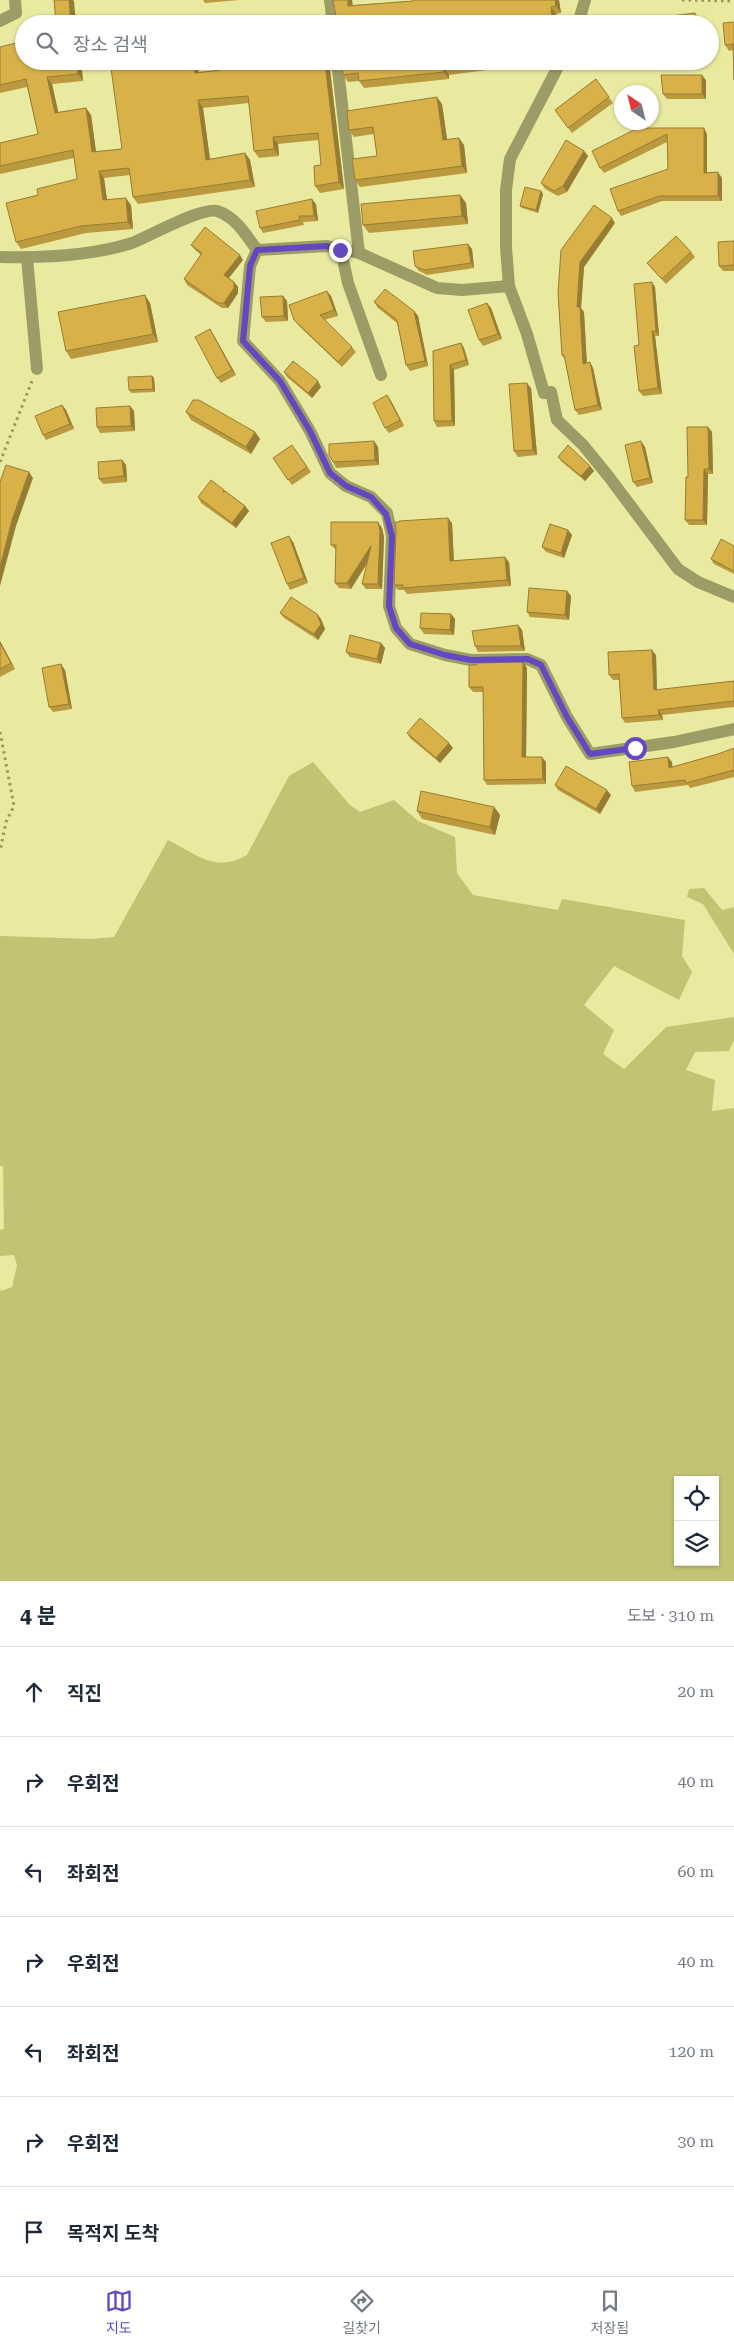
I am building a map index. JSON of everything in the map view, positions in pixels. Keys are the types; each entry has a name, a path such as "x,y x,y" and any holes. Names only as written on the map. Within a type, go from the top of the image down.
{"street":[{"path":"0,21 16,13 15,0"},
{"path":"330,0 332,15"},
{"path":"580,15 584,0"},
{"path":"338,70 359,253"},
{"path":"556,70 510,159 506,190 506,248 509,286 527,334 544,393 551,392 557,420 583,445 610,477 678,569 698,582 734,597"},
{"path":"0,257 27,258 97,252 132,243 196,214 215,211 233,219 257,250"},
{"path":"257,250 327,246 359,253 437,288 462,290 509,286"},
{"path":"257,250 250,266 243,341 280,381 310,431 330,473 346,486 371,497 386,514 392,536 389,606 396,628 410,644 445,655 471,660 528,659 541,665 567,717 590,754 674,742 734,729"},
{"path":"340,250 348,283 381,375"},
{"path":"27,258 36,369"}],"path":[{"path":"682,0 734,1"},
{"path":"0,462 36,369"},
{"path":"0,732 14,806 6,822 0,851"}],"shaded area":[{"path":"313,762 350,805 360,812 394,800 418,821 455,837 457,873 473,895 558,910 562,899 685,920 682,956 692,972 679,1000 614,966 584,1005 614,1030 603,1054 624,1069 666,1027 734,1017 734,1040 729,1051 695,1052 686,1070 715,1080 712,1111 734,1108 734,1581 0,1581 0,1288 1,1291 12,1287 17,1265 14,1255 0,1256 0,1230 4,1229 3,1166 0,1166 0,936 91,939 114,937 168,840 198,856 216,862 236,860 247,855 289,776"},
{"path":"704,888 722,910 734,907 734,954 703,904 687,897 689,889"}],"building":[{"path":"54,0 69,0 70,15 55,15"},
{"path":"333,0 348,0 348,6 413,0 555,0 556,6 551,7 552,15 336,15"},
{"path":"695,13 695,15 679,15"},
{"path":"734,22 734,80 733,44 725,45 723,23"},
{"path":"15,43 15,70 78,70 78,74 47,77 55,113 86,108 92,152 122,149 111,70 194,70 195,73 222,70 326,70 339,182 315,186 314,166 321,165 318,133 273,137 274,149 254,151 248,96 198,100 206,160 245,153 250,180 133,197 129,168 99,171 103,200 126,198 128,222 81,226 16,242 6,203 38,195 37,189 77,179 73,150 0,166 0,143 38,134 26,79 0,85 0,47"},
{"path":"342,70 444,70 444,72 359,81 358,73 343,75"},
{"path":"661,75 702,75 702,94 663,94"},
{"path":"596,79 609,97 568,128 555,110"},
{"path":"437,97 443,140 459,138 462,166 355,180 352,159 377,156 373,127 349,130 347,111"},
{"path":"704,128 704,173 718,172 718,196 659,196 618,211 610,189 668,169 667,134 600,168 592,151 634,130"},
{"path":"566,140 584,151 563,186 554,191 541,183"},
{"path":"525,187 541,191 536,210 520,206"},
{"path":"460,195 462,216 363,225 361,204"},
{"path":"312,199 314,216 299,216 300,220 260,228 256,211"},
{"path":"594,205 612,218 580,262 577,307 580,307 583,364 590,362 598,405 575,410 564,355 562,355 558,293 561,250"},
{"path":"205,227 240,255 224,275 234,282 234,288 224,303 218,303 184,279 202,253 191,245"},
{"path":"676,236 691,252 662,279 647,263"},
{"path":"734,241 734,265 719,266 718,242"},
{"path":"468,244 471,263 424,270 415,266 413,251"},
{"path":"652,282 656,331 652,331 658,388 639,391 634,346 639,345 634,284"},
{"path":"385,289 414,311 425,361 406,365 397,320 374,302"},
{"path":"327,291 334,310 320,315 352,347 338,362 294,320 289,305"},
{"path":"145,295 153,334 66,351 58,312"},
{"path":"283,296 284,316 262,317 260,297"},
{"path":"487,303 498,334 479,340 468,310"},
{"path":"210,329 232,370 217,378 195,337"},
{"path":"461,343 466,360 450,365 452,421 434,421 433,351"},
{"path":"293,361 318,381 308,393 284,372"},
{"path":"152,376 153,389 129,390 128,377"},
{"path":"527,383 533,450 514,451 509,384"},
{"path":"387,395 400,420 385,428 373,403"},
{"path":"193,400 199,400 255,432 246,447 186,412"},
{"path":"62,405 70,424 43,435 35,416"},
{"path":"130,406 131,426 97,427 96,408"},
{"path":"687,427 708,427 709,469 704,469 703,520 685,520 686,477 688,477"},
{"path":"374,441 375,460 333,462 329,455 329,444"},
{"path":"641,441 650,478 633,482 625,445"},
{"path":"292,445 307,467 288,480 273,458"},
{"path":"568,445 590,466 581,476 558,457"},
{"path":"122,460 124,476 99,479 98,462"},
{"path":"6,465 29,472 12,520 0,567 0,482"},
{"path":"211,480 224,490 223,492 225,491 245,506 232,523 198,497"},
{"path":"448,518 450,561 505,557 507,580 403,588 403,585 394,585 395,522"},
{"path":"331,522 378,522 380,531 378,584 362,584 371,546 347,583 335,583 336,545 331,545"},
{"path":"550,524 568,530 561,553 542,547"},
{"path":"289,536 304,578 287,584 271,543"},
{"path":"721,539 734,546 734,571 711,559"},
{"path":"529,588 567,591 565,615 527,612"},
{"path":"291,597 317,614 321,624 314,634 280,613"},
{"path":"421,613 451,614 450,630 420,628"},
{"path":"518,625 521,646 475,646 472,631"},
{"path":"350,635 381,643 377,659 346,652"},
{"path":"0,643 11,663 0,669"},
{"path":"652,650 654,690 734,681 734,701 658,710 659,715 622,718 619,674 609,675 608,652"},
{"path":"523,662 522,757 542,757 543,779 484,780 483,687 469,687 469,665 477,665 477,663"},
{"path":"61,664 69,704 49,707 42,668"},
{"path":"420,718 449,743 436,758 407,733"},
{"path":"734,748 734,770 686,783 685,780 632,786 629,762 668,757 669,768"},
{"path":"566,766 607,790 596,809 555,785"},
{"path":"421,791 494,807 490,827 417,811"}],"route":[{"path":"340,250 327,246 257,250 250,266 243,341 280,381 310,431 330,473 346,486 371,497 386,514 392,536 389,606 396,628 410,644 445,655 471,660 528,659 541,665 567,717 590,754 635,748"}]}
